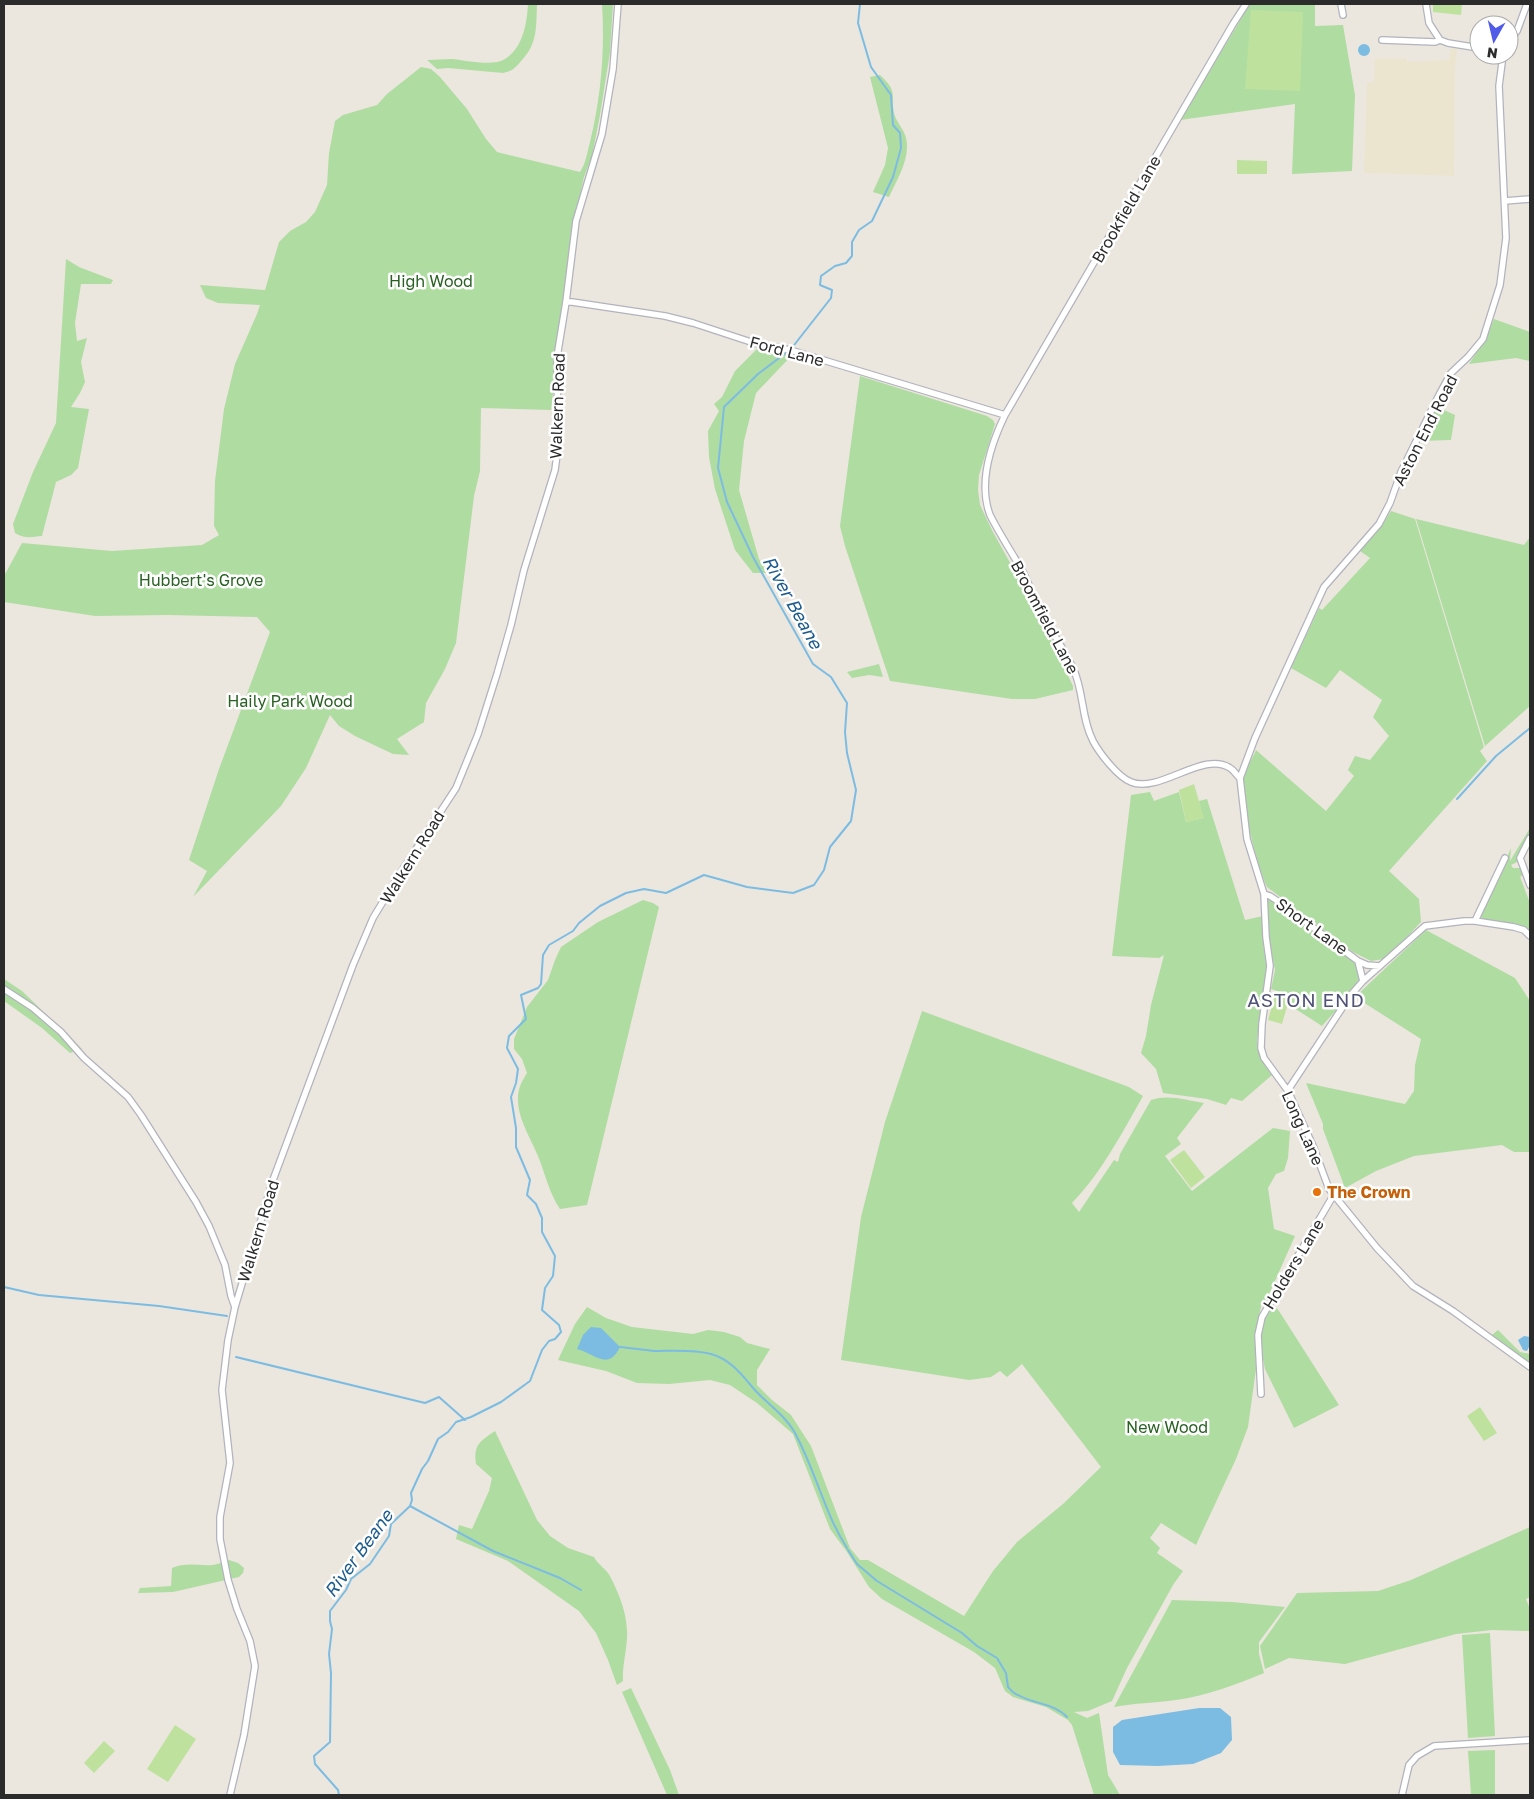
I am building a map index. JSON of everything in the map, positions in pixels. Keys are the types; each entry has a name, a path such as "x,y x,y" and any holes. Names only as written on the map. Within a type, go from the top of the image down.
{"street":[{"name":"Walkern Road","path":"235,1307 273,1180 373,918 456,788 478,734 511,625 524,570 555,470 558,448 557,357 576,222 606,116 613,69 618,4"},
{"name":"Brookfield Lane","path":"1005,414 1246,4"},
{"path":"1341,4 1343,15"},
{"path":"1426,4 1430,23 1440,40"},
{"path":"1519,26 1527,4"},
{"path":"1382,40 1435,42 1440,40 1469,47"},
{"name":"Aston End Road","path":"1240,778 1255,738 1324,587 1379,524 1390,503 1401,472 1451,373 1468,357 1483,338 1495,304 1506,238 1499,86 1502,65"},
{"path":"1505,201 1530,199"},
{"name":"Ford Lane","path":"566,302 665,316 693,322 754,343 790,350 1005,414"},
{"name":"Broomfield Lane","path":"1005,414 1000,424 988,466 985,488 987,507 1024,575 1040,611 1073,667 1078,680 1084,714 1093,741 1106,760 1121,776 1134,784 1152,784 1192,768 1215,764 1230,768 1240,778"},
{"name":"Long Lane","path":"1240,778 1247,839 1264,894 1266,937 1270,966 1262,1024 1261,1048 1264,1058 1288,1090 1333,1196 1377,1248 1413,1286 1453,1311 1530,1367"},
{"path":"1530,838 1522,852 1520,862 1530,885"},
{"path":"1475,921 1506,858"},
{"name":"Short Lane","path":"1264,894 1282,904 1358,961 1367,965 1380,966"},
{"path":"1288,1090 1339,1011 1363,981 1426,926 1475,921 1514,927 1524,930 1530,936"},
{"name":"Short Lane","path":"1358,961 1363,981"},
{"name":"Walkern Road","path":"4,990 33,1008 60,1032 84,1058 128,1097 196,1202 213,1235 225,1264 230,1296 235,1307"},
{"name":"Holders Lane","path":"1261,1394 1258,1335 1262,1317 1333,1196"},
{"path":"230,1795 244,1735 255,1666 250,1641 228,1580 220,1540 220,1517 230,1463 222,1390 228,1340 235,1307"},
{"path":"1402,1795 1409,1765 1417,1756 1434,1746 1530,1740"}],"shaded area":[{"path":"1451,49 1457,49 1455,67 1454,176 1364,173 1367,82 1374,82 1375,58 1407,59 1407,62 1449,60"}],"green space":[{"path":"528,4 537,4 534,41 527,54 512,70 503,73 448,68 437,69 427,60 451,59 493,63 505,59 520,42 527,19"},
{"name":"High Wood","path":"602,4 613,4 610,52 592,156 584,177 574,221 551,410 481,408 480,471 474,496 456,643 445,669 426,703 424,722 397,739 409,755 393,754 355,736 339,726 330,715 306,768 281,806 193,897 207,871 189,860 219,769 270,632 257,617 95,616 4,602 4,576 22,543 112,551 202,545 219,535 214,526 215,481 224,409 235,364 260,305 218,303 206,298 200,285 265,290 279,242 290,231 306,222 315,212 327,185 329,153 335,121 343,115 377,105 387,94 421,67 431,69 440,77 467,109 486,139 497,152 580,172 585,161 594,125 599,91 602,56"},
{"path":"1250,4 1315,4 1315,26 1343,25 1355,95 1352,171 1292,174 1295,104 1180,120"},
{"path":"1433,4 1462,4 1461,15 1433,12"},
{"path":"1251,10 1303,12 1300,91 1245,89"},
{"path":"880,75 892,90 894,113 905,135 907,145 905,161 889,197 873,192 885,165 888,148 870,77"},
{"path":"1237,160 1267,161 1267,174 1237,174"},
{"path":"66,259 79,267 113,280 111,284 81,284 75,323 77,341 87,338 81,362 85,382 71,407 89,409 78,468 71,475 56,482 42,536 25,537 15,533 13,524 33,472 56,423"},
{"path":"1494,319 1530,332 1530,361 1516,358 1469,364 1485,340"},
{"path":"757,349 793,354 756,393 744,441 739,490 759,559 767,573 753,573 735,550 715,489 709,457 708,431 719,411 714,404 722,397 735,371"},
{"path":"860,376 987,416 993,420 995,424 979,475 980,505 1040,617 1073,686 1073,690 1035,699 1012,699 890,681 840,526"},
{"path":"1437,407 1455,415 1451,440 1420,441"},
{"path":"1391,511 1415,519 1484,747 1480,751 1487,761 1389,871 1419,899 1421,922 1391,954 1384,959 1371,961 1353,952 1267,887 1258,863 1246,815 1243,786 1245,772 1256,750 1326,811 1354,776 1348,770 1355,756 1370,760 1389,736 1373,717 1382,700 1340,670 1326,688 1291,668 1319,608 1322,610 1370,558 1360,551 1379,530"},
{"path":"1416,519 1524,545 1530,537 1530,706 1485,746"},
{"path":"879,664 883,677 869,675 852,678 847,672"},
{"path":"1194,784 1204,818 1186,822 1179,790"},
{"path":"1150,792 1154,801 1179,792 1186,822 1203,818 1199,801 1207,799 1245,920 1263,916 1263,944 1267,968 1257,1041 1260,1057 1272,1075 1242,1101 1231,1098 1226,1105 1207,1099 1163,1093 1156,1069 1141,1053 1164,955 1159,958 1112,956 1131,795"},
{"path":"1530,828 1517,862 1511,865 1513,868 1521,868 1524,874 1520,877 1530,903 1530,931 1517,925 1483,919 1481,917 1511,848 1510,861"},
{"path":"1268,899 1351,957 1360,972 1355,987 1322,1026 1291,1006 1292,996 1271,989 1275,970 1267,928"},
{"path":"643,900 659,907 587,1205 560,1209 550,1190 520,1113 518,1105 519,1091 527,1073 522,1059 514,1049 514,1039 527,1007 548,980 561,947 598,922"},
{"path":"1426,930 1515,978 1530,1001 1530,1152 1514,1152 1502,1145 1414,1156 1376,1171 1345,1188 1323,1129 1323,1124 1306,1083 1405,1104 1414,1091 1415,1065 1421,1039 1355,997"},
{"path":"4,979 22,991 82,1049 70,1053 42,1028 4,1001"},
{"path":"1276,992 1290,996 1282,1024 1268,1020"},
{"name":"New Wood","path":"922,1011 1129,1087 1143,1096 1102,1165 1072,1203 1079,1212 1114,1160 1118,1162 1120,1154 1151,1100 1170,1098 1204,1103 1177,1138 1181,1144 1165,1156 1192,1191 1273,1128 1290,1131 1288,1158 1284,1171 1276,1174 1268,1188 1274,1229 1295,1236 1270,1292 1261,1306 1255,1339 1256,1369 1248,1427 1236,1459 1196,1545 1161,1523 1150,1538 1160,1548 1157,1553 1183,1571 1173,1585 1127,1668 1112,1701 1088,1711 1074,1712 1087,1718 1099,1713 1108,1775 1120,1795 1094,1795 1072,1725 1068,1720 1046,1707 1013,1697 1005,1691 995,1668 974,1652 882,1599 869,1587 830,1529 793,1434 757,1403 730,1385 710,1380 669,1384 637,1383 606,1371 558,1360 575,1324 587,1307 606,1318 632,1327 693,1334 708,1330 724,1332 740,1337 747,1343 770,1349 757,1370 757,1385 791,1415 811,1446 850,1548 860,1560 868,1560 964,1616 993,1571 1017,1542 1063,1504 1101,1467 1022,1364 1007,1377 1000,1371 991,1377 969,1380 841,1360 861,1217 885,1122"},
{"path":"1184,1150 1205,1177 1191,1188 1170,1160"},
{"path":"1271,1302 1279,1311 1339,1405 1294,1428 1265,1369 1263,1359 1261,1342 1263,1327"},
{"path":"1498,1330 1520,1352 1530,1354 1530,1365 1492,1335"},
{"path":"1480,1407 1497,1433 1484,1441 1467,1416"},
{"path":"495,1431 537,1520 550,1536 568,1548 594,1557 614,1584 624,1609 627,1630 623,1681 617,1685 596,1633 579,1611 508,1561 456,1539 459,1525 472,1529 489,1491 492,1478 476,1464 475,1458 479,1444"},
{"path":"1530,1527 1530,1597 1526,1599 1530,1609 1530,1631 1492,1630 1456,1634 1345,1664 1289,1658 1265,1669 1260,1646 1297,1593 1378,1591 1411,1580"},
{"path":"229,1560 238,1563 244,1568 243,1573 239,1577 173,1592 138,1593 140,1588 171,1586 172,1568 177,1566 213,1565"},
{"path":"1172,1600 1232,1602 1285,1607 1259,1642 1259,1654 1264,1673 1198,1696 1114,1707"},
{"path":"1490,1633 1495,1736 1468,1738 1462,1635"},
{"path":"631,1688 670,1770 679,1795 667,1795 622,1692"},
{"path":"175,1725 196,1739 168,1782 147,1769"},
{"path":"104,1741 115,1751 94,1773 84,1763"},
{"path":"1495,1750 1495,1795 1471,1795 1468,1751"}],"water":[{"path":"1362,44 1366,44 1370,50 1366,56 1362,56 1358,52 1358,48"},
{"path":"591,1327 601,1328 620,1347 611,1358 606,1360 600,1359 577,1349 583,1335"},
{"path":"1524,1336 1530,1337 1530,1345 1527,1351 1523,1350 1518,1340"},
{"path":"1199,1708 1220,1708 1231,1717 1232,1740 1221,1753 1193,1764 1158,1766 1120,1765 1113,1752 1113,1727 1122,1720"}],"waterway":[{"name":"River Beane","path":"791,349 831,298 832,290 820,285 821,276 835,266 846,263 852,256 852,242 859,230 872,221 893,177 901,148 900,133 893,125 891,95 871,67 858,23 860,4"},
{"name":"River Beane","path":"339,1795 338,1790 315,1764 314,1756 330,1742 331,1673 329,1654 332,1629 330,1611 346,1590 351,1579 370,1564 389,1536 391,1524 410,1506 412,1500 411,1493 438,1439 448,1432 456,1422 471,1417 501,1402 530,1381 542,1350 549,1341 555,1339 561,1332 559,1325 542,1310 545,1288 553,1276 555,1256 542,1232 542,1218 536,1204 527,1195 530,1180 516,1147 516,1128 511,1097 518,1069 507,1048 509,1036 526,1019 521,995 538,988 541,984 543,955 549,945 573,931 579,923 600,906 626,893 644,889 666,893 704,875 747,887 793,893 814,885 824,870 830,847 851,821 856,790 847,753 845,732 847,703 831,677 813,664 753,557 727,502 718,468 724,407 758,374 787,352"},
{"path":"1457,799 1496,756 1530,728"},
{"path":"4,1287 39,1295 159,1306 227,1316"},
{"path":"620,1347 654,1351 704,1352 718,1356 735,1368 759,1395 783,1417 793,1430 804,1451 839,1535 847,1548"},
{"path":"236,1357 425,1403 439,1397 465,1420"},
{"path":"410,1506 493,1551 560,1578 581,1590"},
{"path":"848,1550 857,1564 877,1581 962,1633 977,1646 997,1658 1006,1673 1008,1687 1014,1693 1050,1706 1067,1717"}],"place":[{"name":"The Crown","path":"1317,1192"}],"district":[{"name":"ASTON END","path":"1306,999"}],"park label":[{"name":"Hubbert's Grove","path":"201,580"},
{"name":"Haily Park Wood","path":"290,701"}]}
